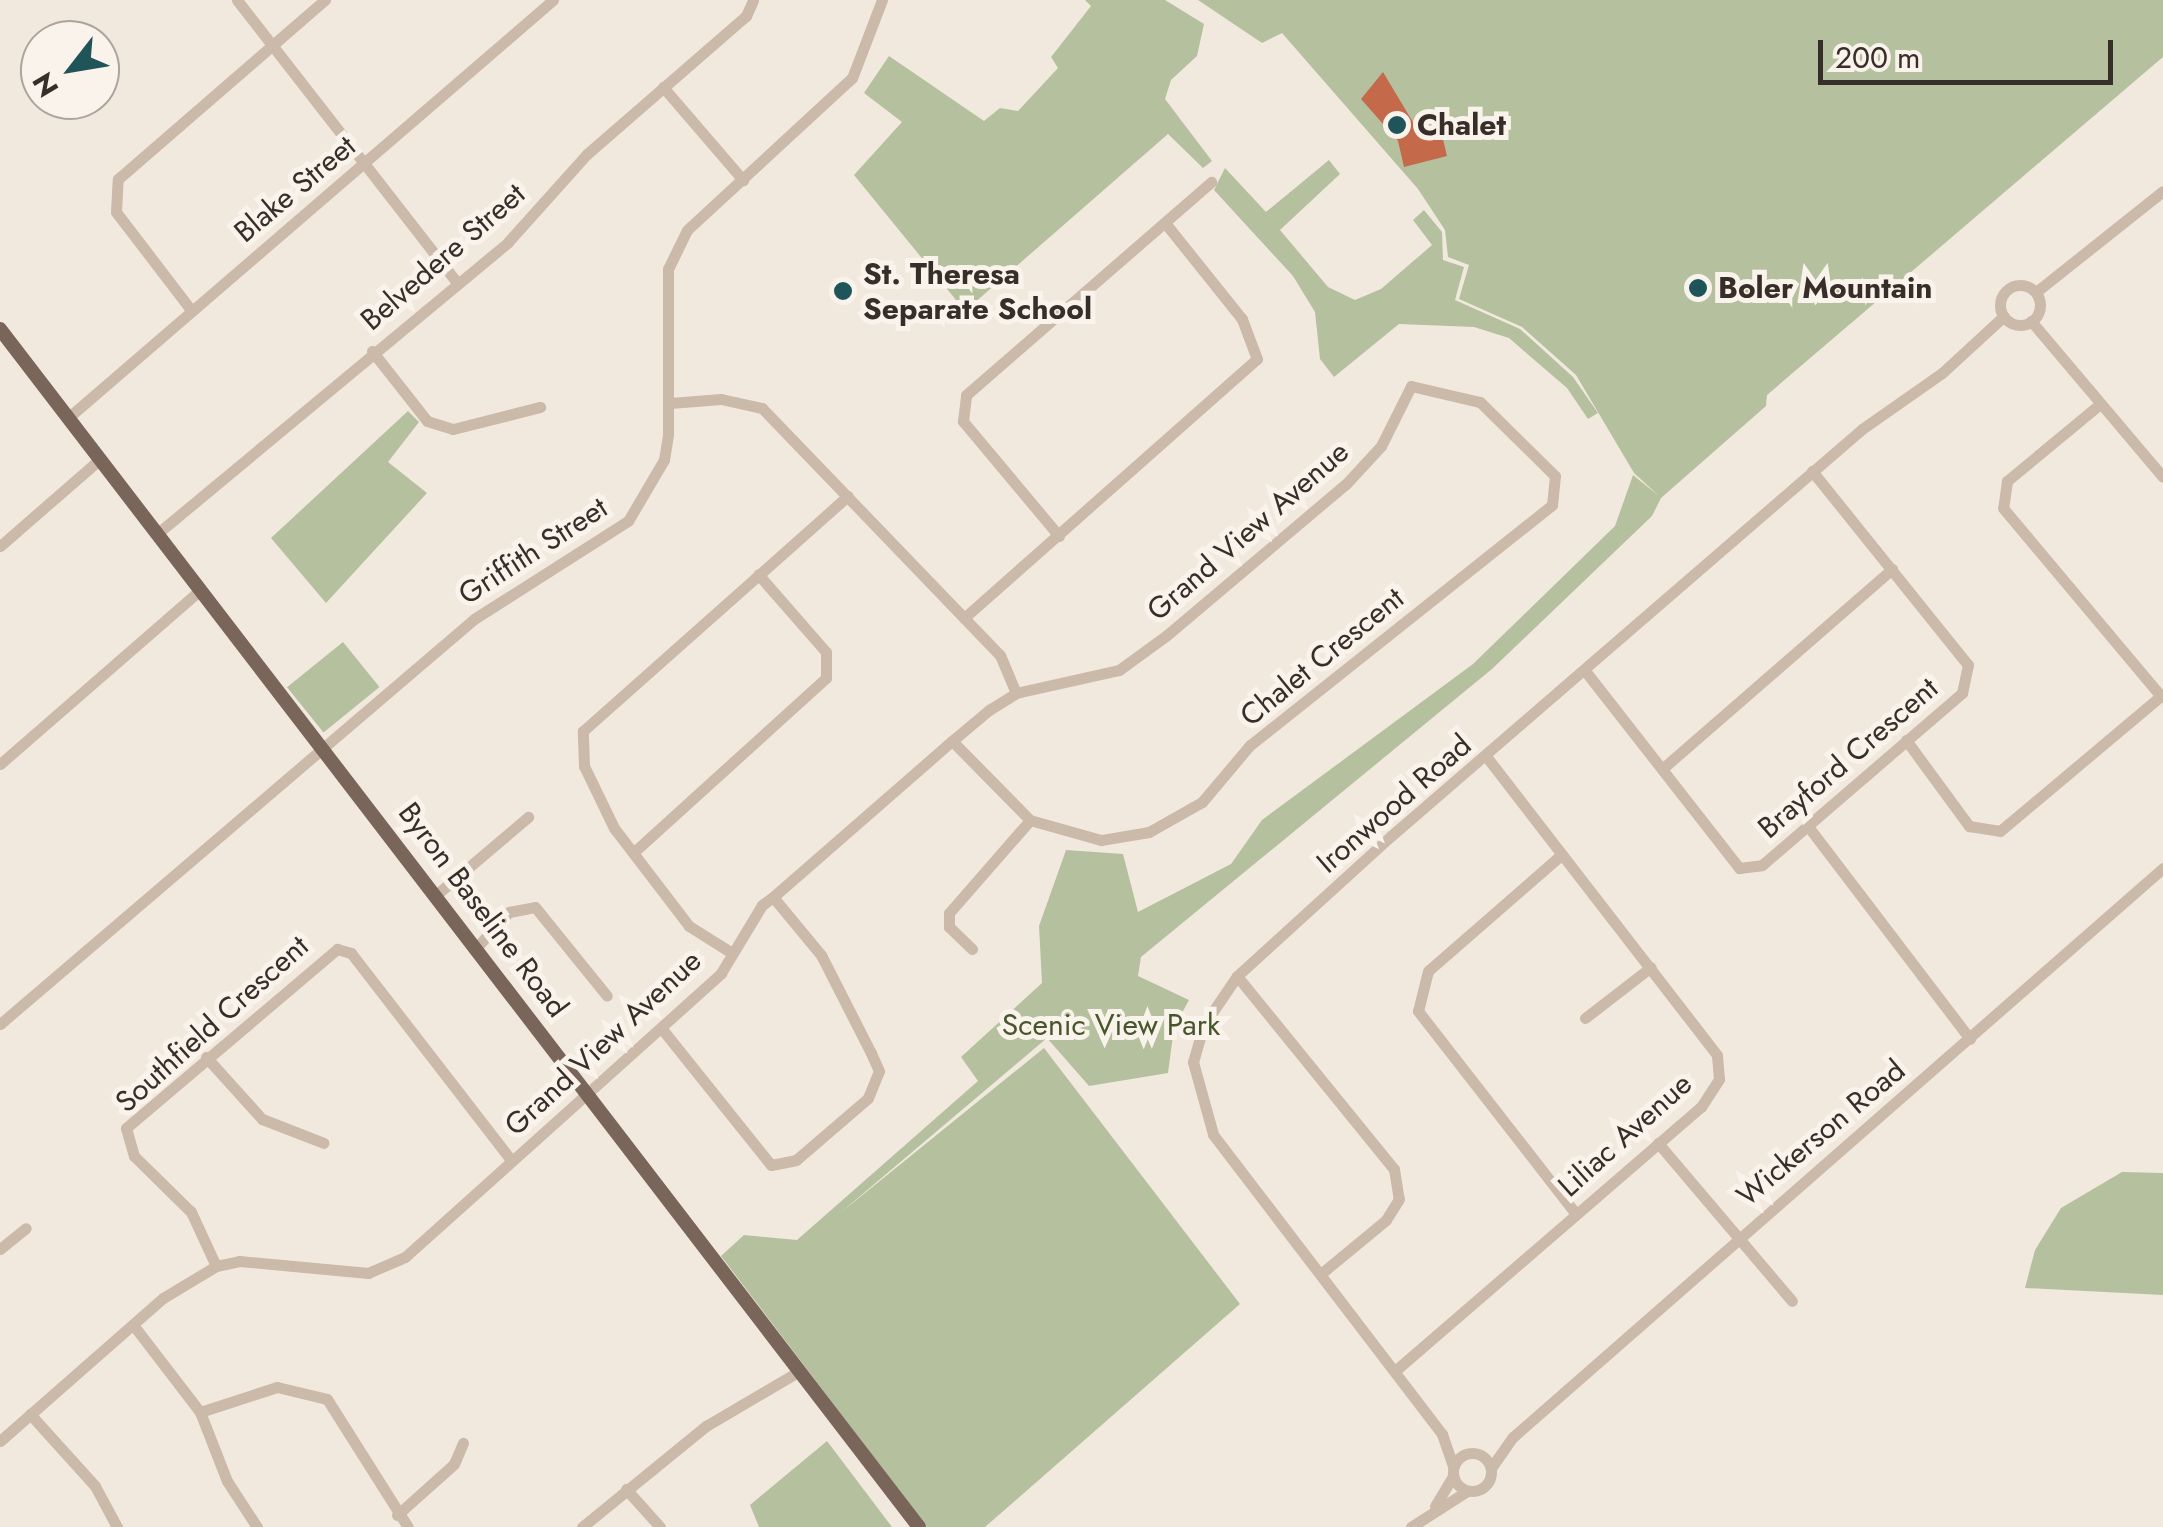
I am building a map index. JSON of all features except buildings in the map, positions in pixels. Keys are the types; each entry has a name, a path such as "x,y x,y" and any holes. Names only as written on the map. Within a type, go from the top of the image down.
{"main road":[{"name":"Byron Baseline Road","path":"0,329 322,743 796,1372 918,1527"}],"street":[{"path":"237,0 455,280"},
{"path":"191,310 116,212 118,179 325,0"},
{"name":"Blake Street","path":"69,417 554,0"},
{"name":"Griffith Street","path":"0,1024 322,743 474,619 628,521 664,460 670,403 668,269 687,230 852,78 882,0"},
{"name":"Belvedere Street","path":"158,533 455,280 508,242 586,154 752,4"},
{"path":"663,87 743,180"},
{"path":"1059,536 961,410 966,395 1211,182"},
{"path":"2032,320 2036,292 2163,190"},
{"path":"964,618 1257,358 1248,329 1165,223"},
{"name":"Ironwood Road","path":"1453,1471 1442,1434 1213,1134 1201,1105 1193,1062 1203,1026 1237,976 1812,471 2004,316 2008,288 2036,292"},
{"path":"2004,316 2032,320 2163,477"},
{"path":"372,351 427,420 453,429 540,406"},
{"name":"Grand View Avenue","path":"0,1441 185,1280 216,1266 240,1261 348,1272 386,1266 427,1240 721,973 773,897 952,741 1016,693 1119,670 1167,635 1346,484 1381,446 1411,386"},
{"name":"Chalet Crescent","path":"952,741 1030,820 1101,840 1182,816 1250,746 1552,504 1555,476 1504,422 1480,402 1411,386"},
{"path":"670,403 721,399 762,408 1000,656 1016,693"},
{"path":"1906,740 1969,826 2000,831 2162,695 2003,508 2013,474 2100,404"},
{"path":"0,546 100,459"},
{"name":"Brayford Crescent","path":"1586,672 1740,868 1762,865 1906,740 1970,678 1968,666 1812,471"},
{"path":"732,953 689,926 634,852 584,766 583,731 848,496"},
{"path":"1662,769 1892,569"},
{"path":"634,852 826,678 826,652 758,574"},
{"path":"0,764 200,590"},
{"name":"Liliac Avenue","path":"1396,1370 1713,1092 1720,1067 1652,966 1487,757"},
{"path":"436,895 528,817"},
{"path":"972,949 949,927 949,913 1030,820"},
{"path":"1807,825 1970,1039"},
{"path":"1561,855 1428,971 1418,1011 1576,1214"},
{"name":"Wickerson Road","path":"1466,1491 1486,1486 1492,1468 1513,1436 2163,868"},
{"path":"662,1029 771,1165 796,1160 868,1098 878,1070 871,1053 820,955 773,897"},
{"path":"476,948 509,912 535,907 607,996"},
{"name":"Southfield Crescent","path":"216,1266 191,1212 126,1142 126,1128 316,960 337,948 350,953 512,1161"},
{"path":"1585,1018 1652,966"},
{"path":"1237,976 1394,1169 1399,1199 1386,1220 1322,1272"},
{"path":"206,1057 262,1118 324,1143"},
{"path":"1658,1143 1792,1301"},
{"path":"0,1248 26,1228"},
{"path":"134,1326 200,1412 227,1481 257,1527"},
{"path":"582,1527 706,1426 796,1372"},
{"path":"200,1412 276,1388 327,1399 408,1527"},
{"path":"30,1414 96,1486 118,1527"},
{"name":"Ironwood Road","path":"1442,1434 1492,1468"},
{"name":"Wickerson Road","path":"1453,1471 1473,1453 1513,1436"},
{"path":"397,1514 454,1464 463,1443"},
{"path":"1411,1527 1435,1506 1466,1491 1453,1471 1435,1506"},
{"path":"626,1489 660,1527"}],"green space":[{"path":"1085,0 1165,0 1204,24 1197,56 1171,80 1165,99 1212,161 1203,168 1168,134 965,311 854,175 902,122 864,93 889,56 984,121 1000,108 1018,111 1058,68 1051,57 1091,6"},
{"name":"Scenic View Park","path":"1198,0 2163,0 2163,57 1767,395 1766,406 1661,498 1652,516 1492,669 1141,957 1138,976 1189,1000 1174,1028 1168,1073 1089,1086 1047,1038 839,1214 1044,1048 1240,1304 985,1527 927,1527 721,1256 744,1235 797,1240 978,1081 961,1057 1042,983 1039,926 1066,850 1123,854 1138,912 1231,864 1262,820 1473,664 1615,526 1633,475 1659,496 1634,473 1576,375 1522,327 1459,299 1469,265 1448,257 1445,230 1418,189 1282,33 1262,43"},
{"path":"1329,160 1340,174 1280,230 1328,287 1355,300 1381,289 1432,245 1413,220 1424,210 1442,232 1443,260 1464,267 1455,300 1520,329 1573,377 1598,413 1588,419 1567,388 1509,338 1474,327 1399,324 1334,377 1320,359 1315,312 1293,276 1214,190 1225,168 1266,212"},
{"path":"408,411 419,422 388,462 427,493 326,603 271,538"},
{"path":"343,642 380,687 324,732 287,687"},
{"path":"2122,1172 2163,1173 2163,1295 2025,1288 2035,1250 2061,1208"},
{"path":"827,1441 892,1527 759,1527 750,1505"}],"place":[{"name":"Chalet","path":"1397,125"},
{"name":"Boler Mountain","path":"1698,288"},
{"name":"St. Theresa Separate School","path":"843,291"}]}
